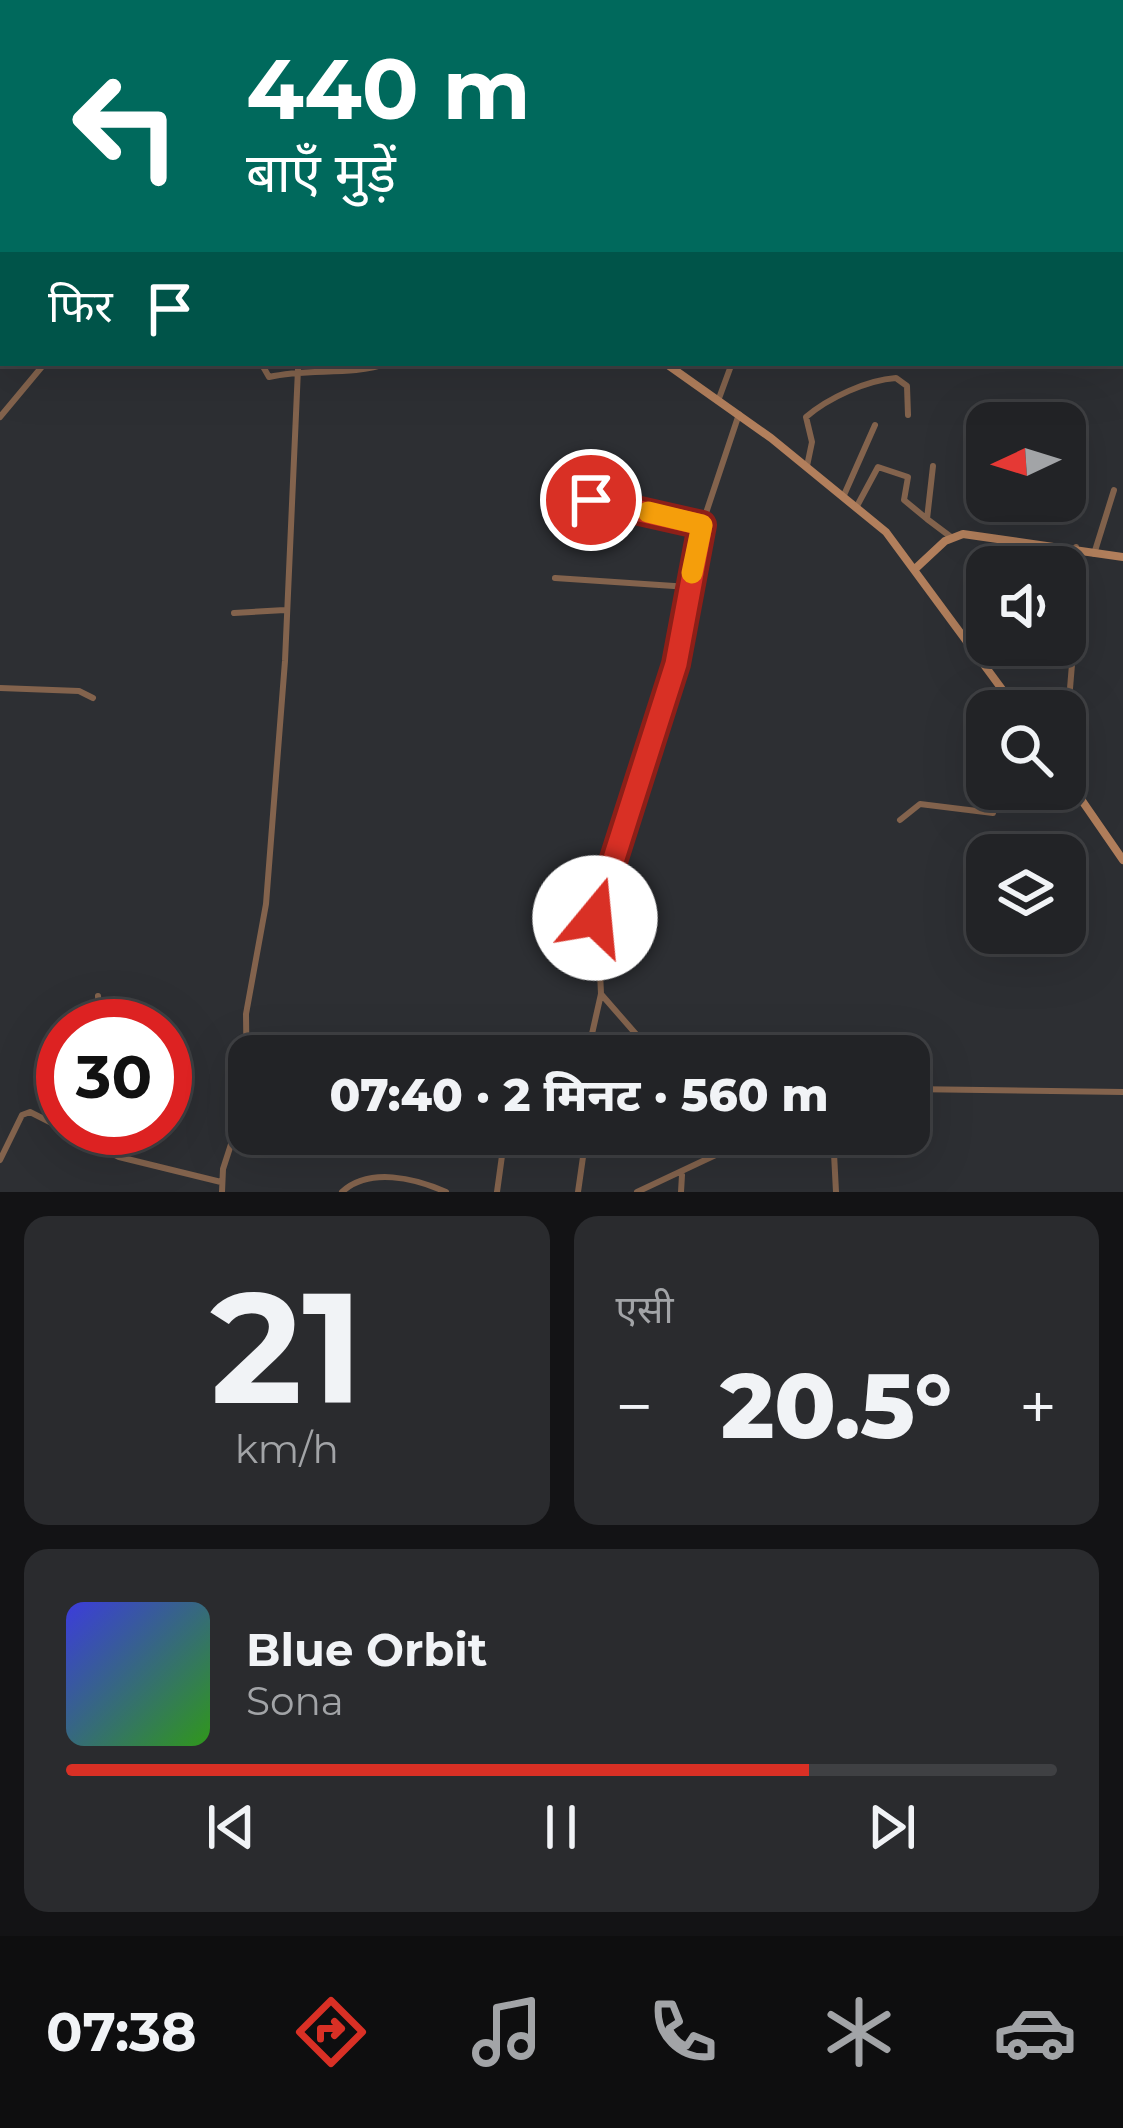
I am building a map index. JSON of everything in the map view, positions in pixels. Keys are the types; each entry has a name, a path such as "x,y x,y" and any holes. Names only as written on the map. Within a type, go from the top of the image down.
{"street":[{"path":"0,417 42,366"},
{"path":"263,366 269,377 303,368 351,374 379,366"},
{"path":"669,366 857,506 915,568 1003,690"},
{"path":"718,401 731,366"},
{"path":"114,1155 222,1187 247,1095 246,1014 266,904 303,368"},
{"path":"808,466 812,442 806,417 825,404 874,381 896,378 907,386 908,415"},
{"path":"592,1035 601,994 595,912 676,664 702,525 739,414"},
{"path":"844,495 875,425"},
{"path":"927,519 933,466"},
{"path":"857,506 878,467 908,477 904,500 951,537"},
{"path":"1094,554 1114,490"},
{"path":"566,494 702,525"},
{"path":"915,568 951,537 971,534 1068,546"},
{"path":"1086,551 1123,557"},
{"path":"555,578 690,587"},
{"path":"234,613 285,610"},
{"path":"0,688 80,691 93,698"},
{"path":"900,820 920,804 966,810"},
{"path":"1086,806 1123,860"},
{"path":"601,994 639,1035"},
{"path":"930,1089 1123,1092"},
{"path":"0,1160 22,1115 36,1116"},
{"path":"497,1192 502,1155"},
{"path":"578,1192 583,1155"},
{"path":"637,1192 717,1155"},
{"path":"834,1155 836,1192"},
{"path":"681,1192 682,1175"},
{"path":"200,1192 203,1178"},
{"path":"341,1192 373,1178 421,1181 446,1192"}],"slow traffic":[{"path":"648,512 702,525 692,573"}],"route":[{"path":"591,500 702,525 676,664 648,737 632,808 602,885 595,918"}]}
